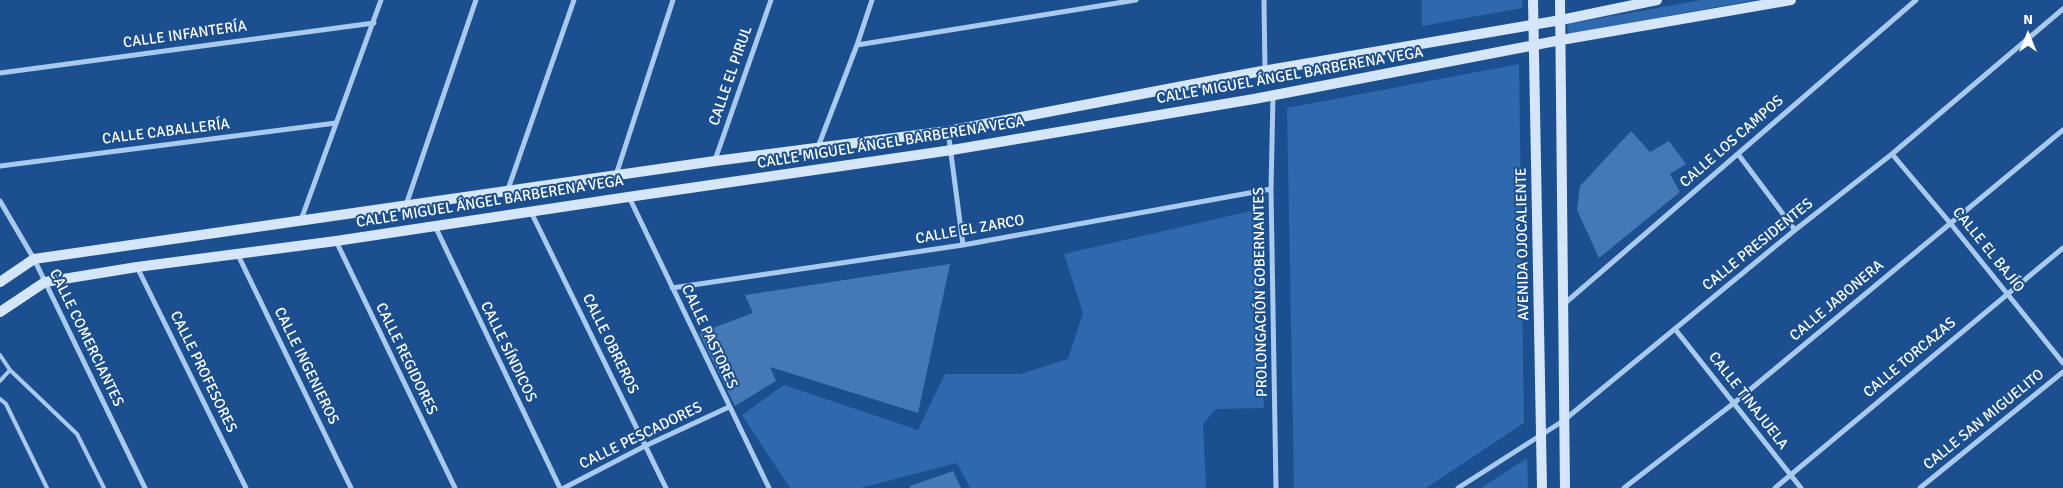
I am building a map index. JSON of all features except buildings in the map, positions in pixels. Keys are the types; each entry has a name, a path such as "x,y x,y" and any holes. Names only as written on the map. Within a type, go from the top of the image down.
{"street":[{"path":"301,220 381,0"},
{"path":"405,206 476,0"},
{"path":"507,192 574,0"},
{"path":"616,176 673,0"},
{"name":"CALLE EL PIRUL","path":"715,161 771,0"},
{"path":"818,148 872,0"},
{"path":"857,45 1136,0"},
{"path":"1264,0 1265,71"},
{"name":"AVENIDA OJOCALIENTE","path":"1533,0 1542,488"},
{"path":"1560,0 1565,488"},
{"name":"CALLE MIGUEL ÁNGEL BARBERENA VEGA","path":"0,282 34,259 715,161 948,131 1265,71 1561,20 1657,0"},
{"name":"CALLE MIGUEL ÁNGEL BARBERENA VEGA","path":"0,312 45,282 137,267 336,241 628,196 952,150 1273,95 1561,40 1791,0"},
{"name":"CALLE LOS CAMPOS","path":"1564,304 1916,0"},
{"name":"CALLE PRESIDENTES","path":"1458,488 1563,421 1795,230 1892,154 2063,9"},
{"name":"CALLE INFANTERÍA","path":"0,73 374,22"},
{"name":"PROLONGACIÓN GOBERNANTES","path":"1273,95 1271,189 1276,488"},
{"name":"CALLE CABALLERÍA","path":"0,166 336,122"},
{"name":"CALLE JABONERA","path":"1624,488 1734,403 2063,130"},
{"path":"948,131 963,245"},
{"path":"1738,154 1795,230"},
{"name":"CALLE EL BAJÍO","path":"1892,154 2063,363"},
{"name":"CALLE EL ZARCO","path":"672,288 963,245 1271,189"},
{"name":"CALLE PASTORES","path":"628,196 769,488"},
{"name":"CALLE COMERCIANTES","path":"0,201 34,259 145,488"},
{"name":"CALLE OBREROS","path":"531,212 666,488"},
{"name":"CALLE SÍNDICOS","path":"434,226 560,488"},
{"name":"CALLE REGIDORES","path":"336,241 455,488"},
{"name":"CALLE TORCAZAS","path":"1775,488 2063,248"},
{"name":"CALLE INGENIEROS","path":"238,255 351,488"},
{"name":"CALLE PROFESORES","path":"137,267 246,488"},
{"name":"CALLE TINAJUELA","path":"1675,329 1800,488"},
{"name":"CALLE SAN MIGUELITO","path":"1920,488 2063,372"},
{"name":"CALLE PESCADORES","path":"564,488 646,446 729,407"}],"lane":[{"path":"0,355 10,370 77,434 104,488"},
{"path":"0,381 10,370"},
{"path":"0,399 6,404 47,488"}],"shaded area":[{"path":"1422,0 1522,0 1522,8 1422,26"},
{"path":"1702,0 1755,0 1569,34 1567,24"},
{"path":"1519,64 1524,423 1426,488 1294,488 1287,108"},
{"path":"1255,210 1264,408 1216,409 1203,424 1206,488 970,488 957,463 860,488 790,488 742,415 784,385 918,430 945,374 1020,374 1068,359 1083,313 1064,254"},
{"path":"1527,458 1528,488 1481,488"}]}
